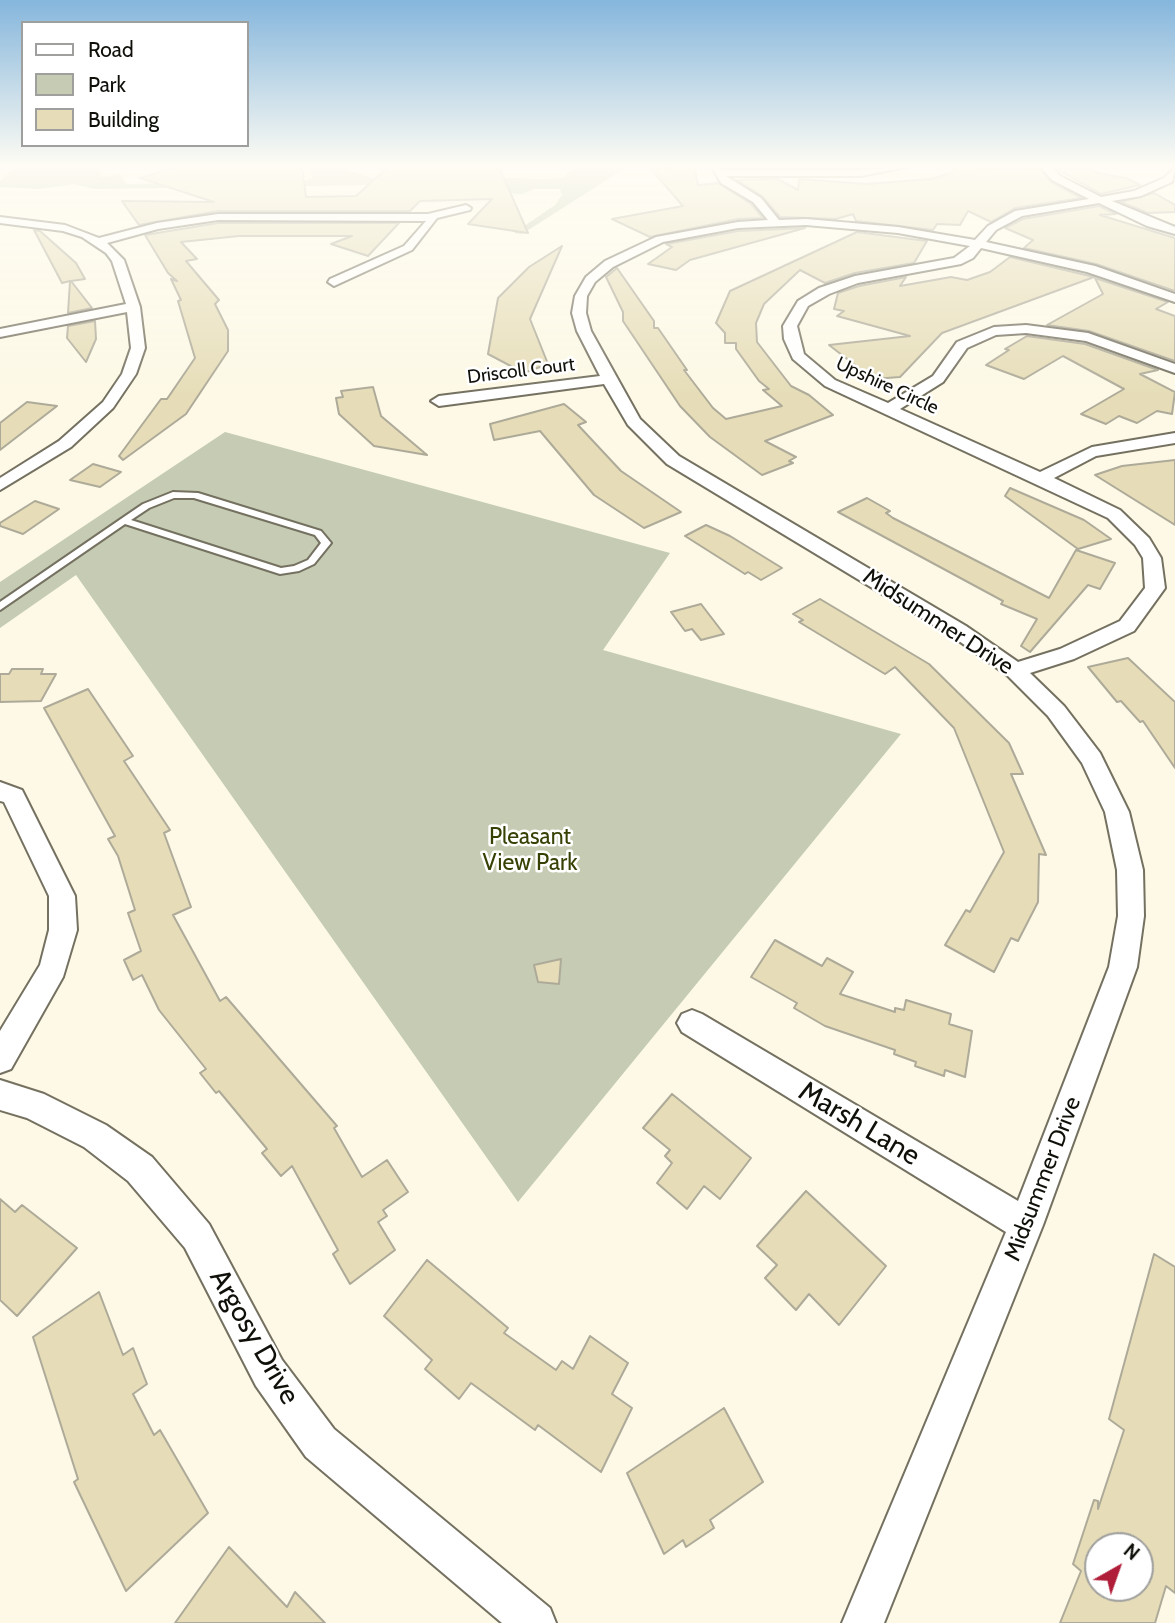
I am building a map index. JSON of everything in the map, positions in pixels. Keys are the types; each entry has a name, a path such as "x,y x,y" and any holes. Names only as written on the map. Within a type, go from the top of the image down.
{"street":[{"path":"0,485 65,444 108,405 130,374 138,348 133,307 118,260 110,250 98,243"},
{"path":"334,282 408,248 413,243"},
{"name":"Midsummer Drive","path":"652,243 609,264 590,280 581,296 579,313 584,331 634,422 673,460 959,631 1016,670 1056,711 1092,759 1116,812 1130,870 1131,904 1123,967 1026,1226 863,1623"},
{"name":"Midsummer Drive","path":"970,243 1083,267 1175,298"},
{"name":"Upshire Circle","path":"978,244 969,255 950,263 838,286 812,298 795,313 790,326 791,339 798,356 812,370 852,395 1041,478 1114,514 1129,527 1152,558"},
{"path":"0,333 133,307"},
{"path":"888,410 938,379 962,345 994,331 1026,329 1088,337 1175,369"},
{"name":"Driscoll Court","path":"439,401 609,379"},
{"path":"1041,478 1092,452 1175,438"},
{"path":"1016,670 1068,654 1127,626 1154,588 1152,558 1175,559"},
{"path":"0,791 13,796 62,896 62,930 53,968 0,1059"},
{"name":"Marsh Lane","path":"692,1023 1026,1226"},
{"name":"Argosy Drive","path":"0,1094 33,1105 95,1136 139,1169 197,1236 269,1373 320,1443 535,1623"}],"lane":[{"path":"0,607 124,521 160,499 188,495 318,533 326,543 311,562 296,569 280,571 124,521"}],"green space":[{"name":"Pleasant View Park","path":"225,432 670,553 603,650 901,734 518,1202 76,575 0,628 0,582"}],"building":[{"path":"41,243 53,243 76,263 85,279 71,281 92,308 68,313 70,281 62,283"},
{"path":"150,243 182,243 197,259 186,261 219,300 215,304 228,330 228,351 186,414 123,460 119,456 161,399 167,399 195,358 178,301 181,300 171,279 177,281 168,273"},
{"path":"334,243 380,243 368,256 331,244"},
{"path":"752,243 690,260 676,270 648,264 672,247 666,244"},
{"path":"834,243 926,243 914,263 855,273 825,283 800,270 764,304 756,323 757,342 791,386 809,395 833,415 765,441 796,457 789,461 793,463 762,475 710,437 680,406 623,321 623,312 606,277 617,268 654,321 654,328 658,328 687,370 684,370 713,408 726,419 782,406 763,390 769,389 759,381 736,349 736,343 725,343 725,333 716,323 730,291"},
{"path":"1030,243 1175,243 1175,291 1096,264 1024,248"},
{"path":"562,246 530,319 548,364 524,373 488,354 498,298 529,267"},
{"path":"1010,257 1094,277 942,333 900,377 873,379 829,345 910,336 837,316 844,311 834,309 838,293 906,277 900,286 951,277 967,280 990,272"},
{"path":"1095,278 1168,302 1156,309 1175,316 1175,361 1089,331 1047,325 1103,294"},
{"path":"95,321 96,339 86,362 67,338 68,326"},
{"path":"1027,336 1085,344 1158,370 1140,374 1175,392 1172,414 1157,411 1137,423 1119,416 1106,424 1081,414 1124,389 1063,356 1024,379 986,365"},
{"path":"373,387 381,416 427,455 374,446 339,414 336,398 343,397 341,391"},
{"path":"27,402 57,406 0,450 0,423"},
{"path":"564,404 586,422 578,425 621,471 681,512 644,528 594,495 540,431 494,440 490,424"},
{"path":"1175,460 1175,525 1095,475 1122,466"},
{"path":"93,464 121,472 100,487 70,480"},
{"path":"1010,488 1084,520 1111,539 1078,549 1005,496"},
{"path":"867,498 890,511 886,513 893,518 1049,598 1076,550 1115,563 1100,589 1088,585 1030,652 1021,646 1037,619 1001,604 1003,601 838,512"},
{"path":"35,501 59,509 23,534 0,526 0,523"},
{"path":"706,525 730,536 782,568 761,580 748,572 745,574 685,536"},
{"path":"820,599 929,664 1009,743 1023,774 1011,774 1046,855 1039,854 1038,902 1018,941 1011,938 994,972 945,945 966,910 970,912 1004,852 954,728 895,667 885,674 799,622 803,620 793,614"},
{"path":"701,604 724,634 701,640 692,629 685,631 671,612"},
{"path":"1128,658 1175,702 1175,768 1143,721 1140,722 1121,701 1117,702 1088,667"},
{"path":"12,669 43,669 41,674 56,674 41,701 0,702 0,674 9,674"},
{"path":"88,689 133,756 124,761 170,830 164,833 191,907 173,915 220,1001 226,997 337,1126 334,1128 362,1177 387,1160 408,1192 383,1210 387,1216 378,1222 395,1250 350,1284 333,1254 338,1250 292,1166 281,1176 262,1153 267,1149 219,1091 216,1093 200,1073 206,1069 159,1010 142,975 133,980 124,960 141,951 128,913 135,910 118,856 108,839 115,836 44,708"},
{"path":"775,940 822,966 827,958 853,972 840,994 895,1012 895,1008 904,1010 906,1000 951,1014 949,1024 972,1031 965,1077 945,1070 944,1076 915,1066 916,1062 894,1054 895,1050 825,1026 794,1008 797,1003 751,977"},
{"path":"561,959 559,984 538,982 534,965"},
{"path":"672,1094 751,1158 720,1199 704,1186 687,1209 657,1183 672,1163 665,1156 670,1150 643,1128"},
{"path":"806,1191 886,1266 839,1325 809,1294 796,1310 765,1278 777,1265 757,1246"},
{"path":"0,1199 15,1212 22,1205 77,1248 17,1316 0,1300"},
{"path":"1154,1254 1175,1267 1175,1593 1166,1586 1155,1623 1060,1623 1081,1571 1073,1564 1094,1500 1098,1501 1098,1509 1124,1430 1109,1419"},
{"path":"427,1260 508,1328 504,1333 556,1370 562,1361 573,1369 590,1336 628,1363 612,1394 632,1408 601,1472 538,1425 535,1430 471,1383 459,1399 425,1369 432,1360 384,1316"},
{"path":"99,1292 123,1355 133,1348 147,1384 133,1394 154,1435 160,1430 208,1513 126,1591 74,1482 78,1479 33,1337"},
{"path":"724,1408 763,1482 710,1520 714,1528 686,1547 683,1540 664,1554 627,1473"},
{"path":"229,1547 287,1607 295,1592 325,1623 175,1623"}]}
